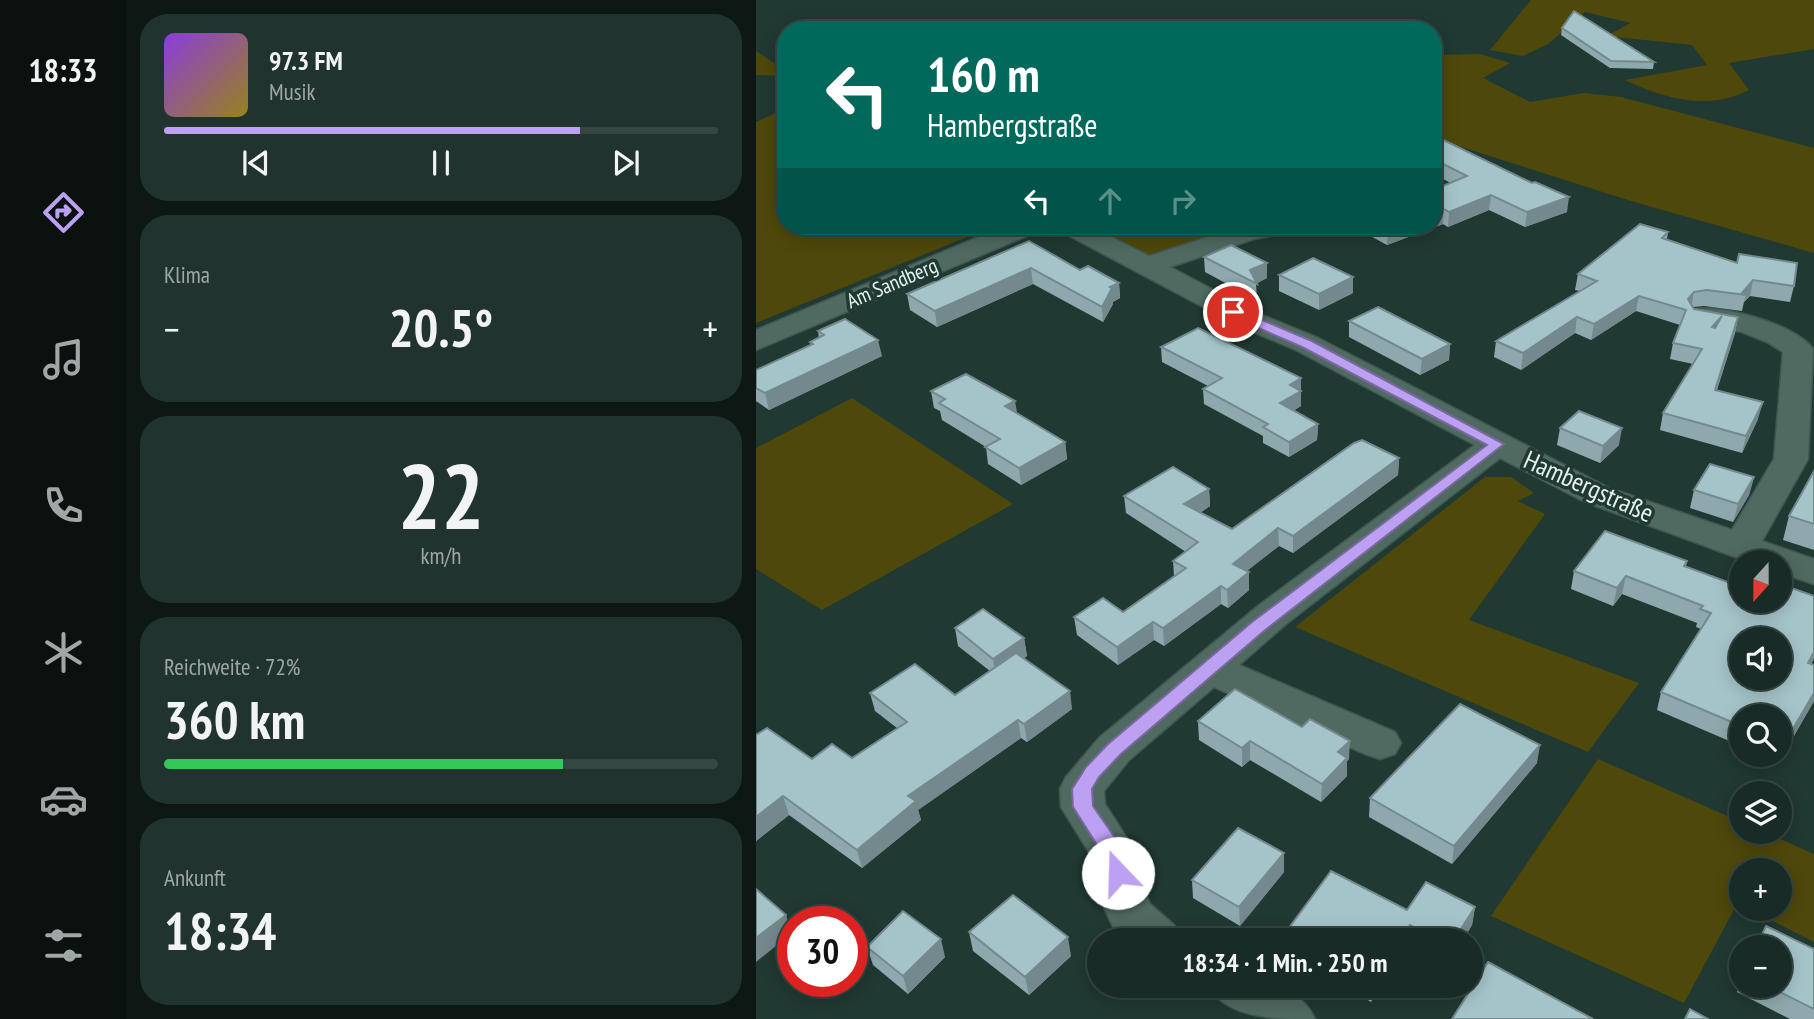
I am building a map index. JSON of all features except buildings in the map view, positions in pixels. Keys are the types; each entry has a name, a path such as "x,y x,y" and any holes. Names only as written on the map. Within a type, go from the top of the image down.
{"street":[{"name":"Am Sandberg","path":"756,341 1006,235"},
{"name":"Hambergstraße","path":"1088,235 1247,319 1315,348 1597,495 1814,572"},
{"path":"1147,266 1239,235"},
{"path":"1701,316 1735,321 1789,341 1798,349 1791,459 1741,546"},
{"path":"1144,928 1132,917 1121,892 1114,854 1083,807 1082,789 1093,772 1114,749 1283,607 1497,444"},
{"path":"1208,668 1380,743"},
{"path":"1254,998 1289,1019"}],"shaded area":[{"path":"1531,0 1814,0 1814,49 1729,63 1749,90 1718,100 1687,100 1655,93 1625,80 1707,65 1692,45 1606,36 1631,23 1585,12 1548,44 1523,56 1490,50"},
{"path":"756,51 777,65 777,76 756,75"},
{"path":"1480,54 1510,63 1483,78 1530,102 1584,93 1621,97 1814,148 1814,253 1631,201 1442,141 1442,55"},
{"path":"777,112 777,235 972,235 756,323 756,122"},
{"path":"1088,235 1239,235 1147,266"},
{"path":"852,398 1013,504 822,610 756,569 756,448"},
{"path":"1485,477 1511,477 1534,493 1518,501 1545,514 1469,620 1639,683 1588,752 1295,627"},
{"path":"1598,759 1729,817 1729,844 1791,844 1814,854 1814,942 1773,921 1792,921 1792,858 1729,858 1729,919 1684,1003 1491,916"}],"route":[{"path":"1118,873 1114,854 1083,807 1082,789 1093,772 1114,749 1258,627 1497,444 1307,344 1233,312"}]}
